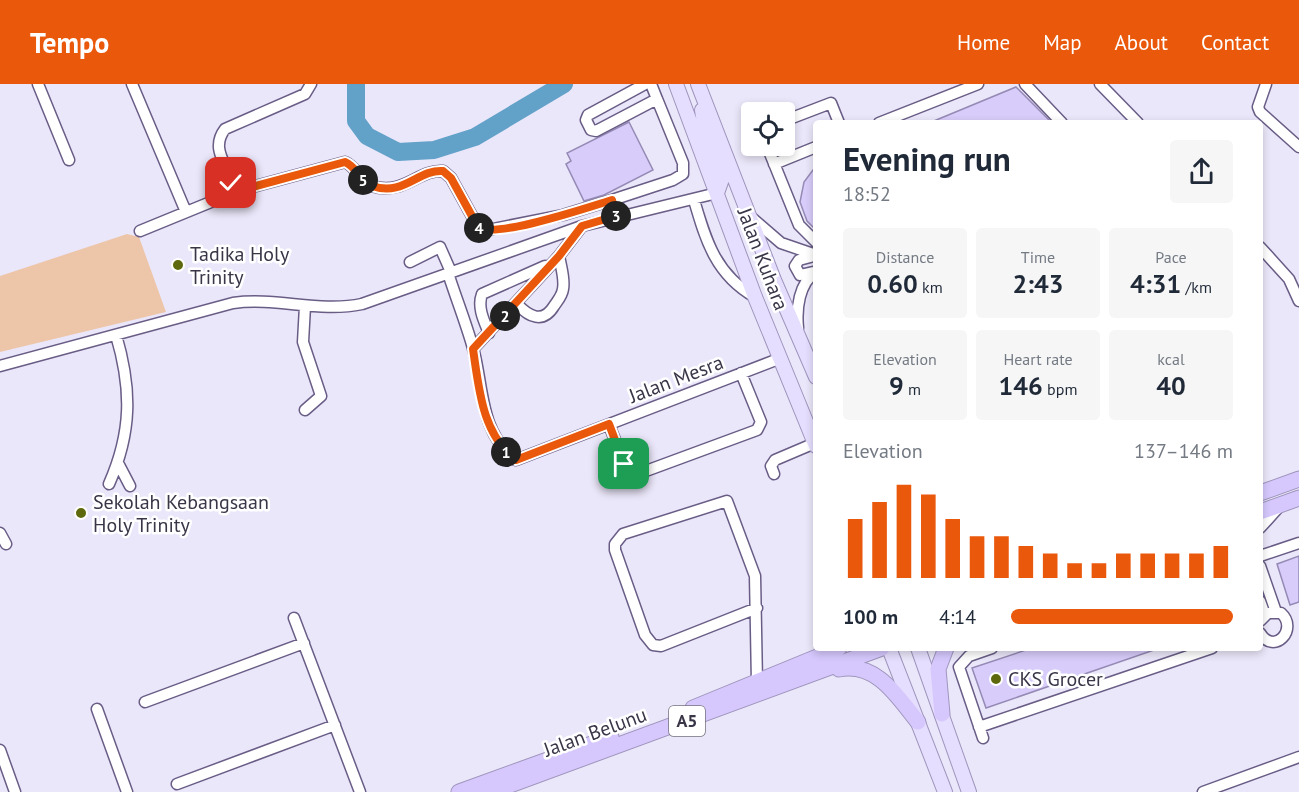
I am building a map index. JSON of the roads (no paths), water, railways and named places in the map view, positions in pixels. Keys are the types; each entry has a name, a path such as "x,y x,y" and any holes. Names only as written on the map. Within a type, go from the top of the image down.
{"highway":[{"path":"1263,492 1299,479"},
{"path":"1263,505 1281,498 1299,498"},
{"path":"1263,511 1299,498"},
{"path":"812,667 825,651"},
{"name":"Jalan Belunu","path":"499,791 812,667 835,651"},
{"name":"Jalan Belunu","path":"459,792 757,683 871,651"},
{"path":"942,714 938,669 945,651"},
{"path":"812,667 864,669 880,678 892,689 918,722"}],"main road":[{"name":"Jalan Kuhara","path":"676,84 755,297 813,439"},
{"name":"Jalan Kuhara","path":"699,85 748,213 813,370"},
{"path":"699,85 706,135 722,179 717,193"},
{"path":"890,651 945,792"},
{"path":"919,651 969,792"}],"street":[{"path":"38,84 69,160"},
{"path":"132,84 186,212"},
{"path":"232,189 218,149 218,138 225,129 305,94 311,84"},
{"path":"645,84 588,115 586,120 591,130 596,131 657,99"},
{"path":"232,189 241,190 340,162 349,164 369,185 392,188 408,185 431,172 443,171 451,178 478,227 491,231 563,215 673,180 683,174 683,163 651,84"},
{"path":"887,120 978,84"},
{"path":"1025,84 1059,120"},
{"path":"1100,84 1135,120"},
{"path":"1266,84 1258,107 1260,112 1298,145"},
{"path":"795,117 831,103 838,120"},
{"path":"774,164 813,148"},
{"path":"771,156 799,225 813,239"},
{"path":"140,231 228,195 232,189"},
{"path":"0,366 233,303 265,301 337,308 362,304 582,226 717,193"},
{"path":"612,200 616,216"},
{"path":"694,200 713,257 736,285 755,297"},
{"path":"748,213 764,231 781,243 813,254"},
{"path":"410,262 440,248 473,349 517,304 582,226"},
{"path":"1263,250 1289,279 1299,301"},
{"path":"517,304 527,315 535,318 545,316 551,311 564,287 559,256"},
{"path":"813,256 800,260 795,266 800,275 813,272"},
{"path":"489,333 479,300 482,294 549,265"},
{"path":"799,337 797,316 801,293 808,278 813,274"},
{"path":"305,306 303,342 321,396 305,410"},
{"path":"109,484 118,463 129,405 116,335"},
{"name":"Jalan Mesra","path":"473,349 487,421 495,438 516,460 781,358"},
{"path":"609,424 628,472 635,475 757,430 761,422 741,374"},
{"path":"774,474 771,466 775,459 813,445"},
{"path":"118,463 130,486"},
{"path":"757,608 661,646 653,645 645,635 615,550 615,544 623,534 727,501 755,576 757,608 757,683"},
{"path":"1263,525 1281,505"},
{"path":"0,533 6,544"},
{"path":"1263,555 1299,543"},
{"path":"1263,587 1267,616 1288,620 1299,616"},
{"path":"294,618 360,792"},
{"path":"1263,636 1270,642 1280,641 1289,630 1288,620"},
{"path":"145,702 304,643"},
{"path":"983,651 969,656 960,663 959,670 983,738"},
{"path":"979,727 1203,651"},
{"path":"97,709 127,792"},
{"path":"177,784 335,725"},
{"path":"0,750 15,792"},
{"path":"1203,792 1299,757"}],"waterway":[{"path":"356,84 356,121 367,136 398,152 434,150 475,137 564,84"}],"place":[{"name":"Tadika Holy Trinity","path":"178,265"},
{"name":"Sekolah Kebangsaan Holy Trinity","path":"81,513"},
{"name":"CKS Grocer","path":"996,679"}]}
